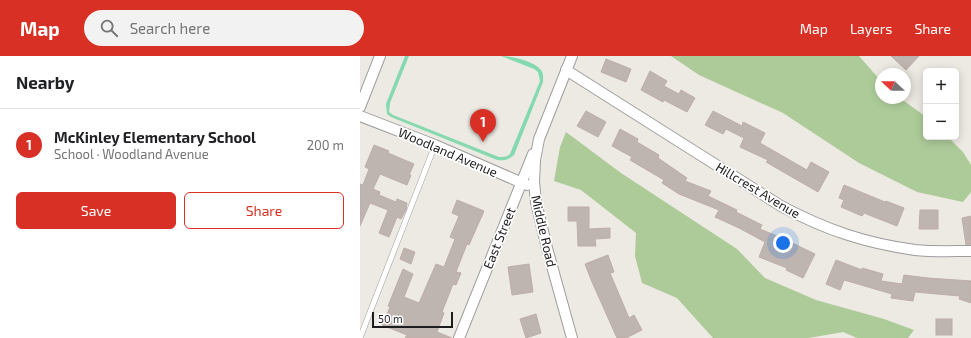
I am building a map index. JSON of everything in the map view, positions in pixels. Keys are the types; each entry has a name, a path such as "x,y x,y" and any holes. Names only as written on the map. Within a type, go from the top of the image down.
{"street":[{"path":"360,107 380,56"},
{"name":"Middle Road","path":"572,56 540,139 535,160 536,202 572,338"},
{"name":"Hillcrest Avenue","path":"566,70 781,206 806,219 852,237 887,245 917,250 971,251"},
{"name":"Woodland Avenue","path":"360,116 435,145 535,188"},
{"name":"East Street","path":"459,338 540,139"}],"lane":[{"path":"360,338 435,145"}],"green space":[{"path":"405,56 409,56 390,103 389,112 393,115 499,157 505,157 510,154 540,81 538,72 534,69 501,56 522,60 538,67 543,73 543,82 514,155 506,160 497,160 391,117 387,114 386,104"},
{"path":"671,56 859,56 875,74 875,104 908,104 923,115 923,140 951,140 963,152 971,165 971,192 963,202 917,192 859,163 783,113 699,75"},
{"path":"566,132 621,173 737,249 765,278 816,300 884,319 914,330 908,338 857,338 843,332 809,338 713,338 677,298 642,283 635,256 636,233 581,190 554,181 560,147"}],"building":[{"path":"891,56 919,56 908,68 904,68"},
{"path":"606,59 631,69 626,82 601,72"},
{"path":"650,71 667,81 664,86 679,94 681,90 695,98 687,112 664,100 663,102 641,90"},
{"path":"586,111 606,122 598,137 577,126"},
{"path":"713,111 742,126 743,122 765,133 760,143 807,170 811,162 829,172 818,192 766,162 768,160 740,147 744,138 726,129 723,134 705,125"},
{"path":"620,129 638,139 637,142 659,155 658,158 687,178 685,181 711,191 708,196 737,210 736,212 762,225 760,229 815,254 803,278 786,270 787,268 759,257 765,242 715,217 719,210 679,194 662,183 664,180 630,160 632,157 612,146"},
{"path":"374,145 389,151 388,153 414,164 409,175 411,175 407,185 380,174 373,189 380,192 379,195 396,202 397,199 407,203 406,210 401,219 397,217 389,237 379,233 388,210 370,203 360,226 360,184 363,185 369,169 365,167"},
{"path":"844,185 904,208 897,226 864,213 862,216 841,207 844,200 839,198"},
{"path":"457,200 484,211 469,245 467,244 456,272 461,273 456,285 453,284 442,312 444,313 437,332 452,338 405,338 407,335 382,325 390,307 388,306 403,269 413,274 404,297 419,303 436,264 444,267 455,239 450,237 459,216 452,213"},
{"path":"568,207 589,207 589,229 610,228 610,238 595,239 596,246 578,246 577,221 568,221"},
{"path":"920,210 938,210 938,229 919,229"},
{"path":"971,216 971,244 966,245 962,218"},
{"path":"404,248 415,252 411,264 400,259"},
{"path":"608,255 614,272 610,273 629,318 634,315 642,330 626,338 617,338 585,264"},
{"path":"836,260 862,270 862,268 883,274 881,281 902,284 904,275 971,281 971,303 959,299 960,296 915,292 913,301 891,298 892,294 844,280 840,290 826,284"},
{"path":"529,264 533,292 512,295 508,267"},
{"path":"536,314 541,333 526,338 520,319"},
{"path":"936,319 952,319 952,335 936,335"}],"place":[{"name":"McKinley Elementary School","path":"483,142"}]}
